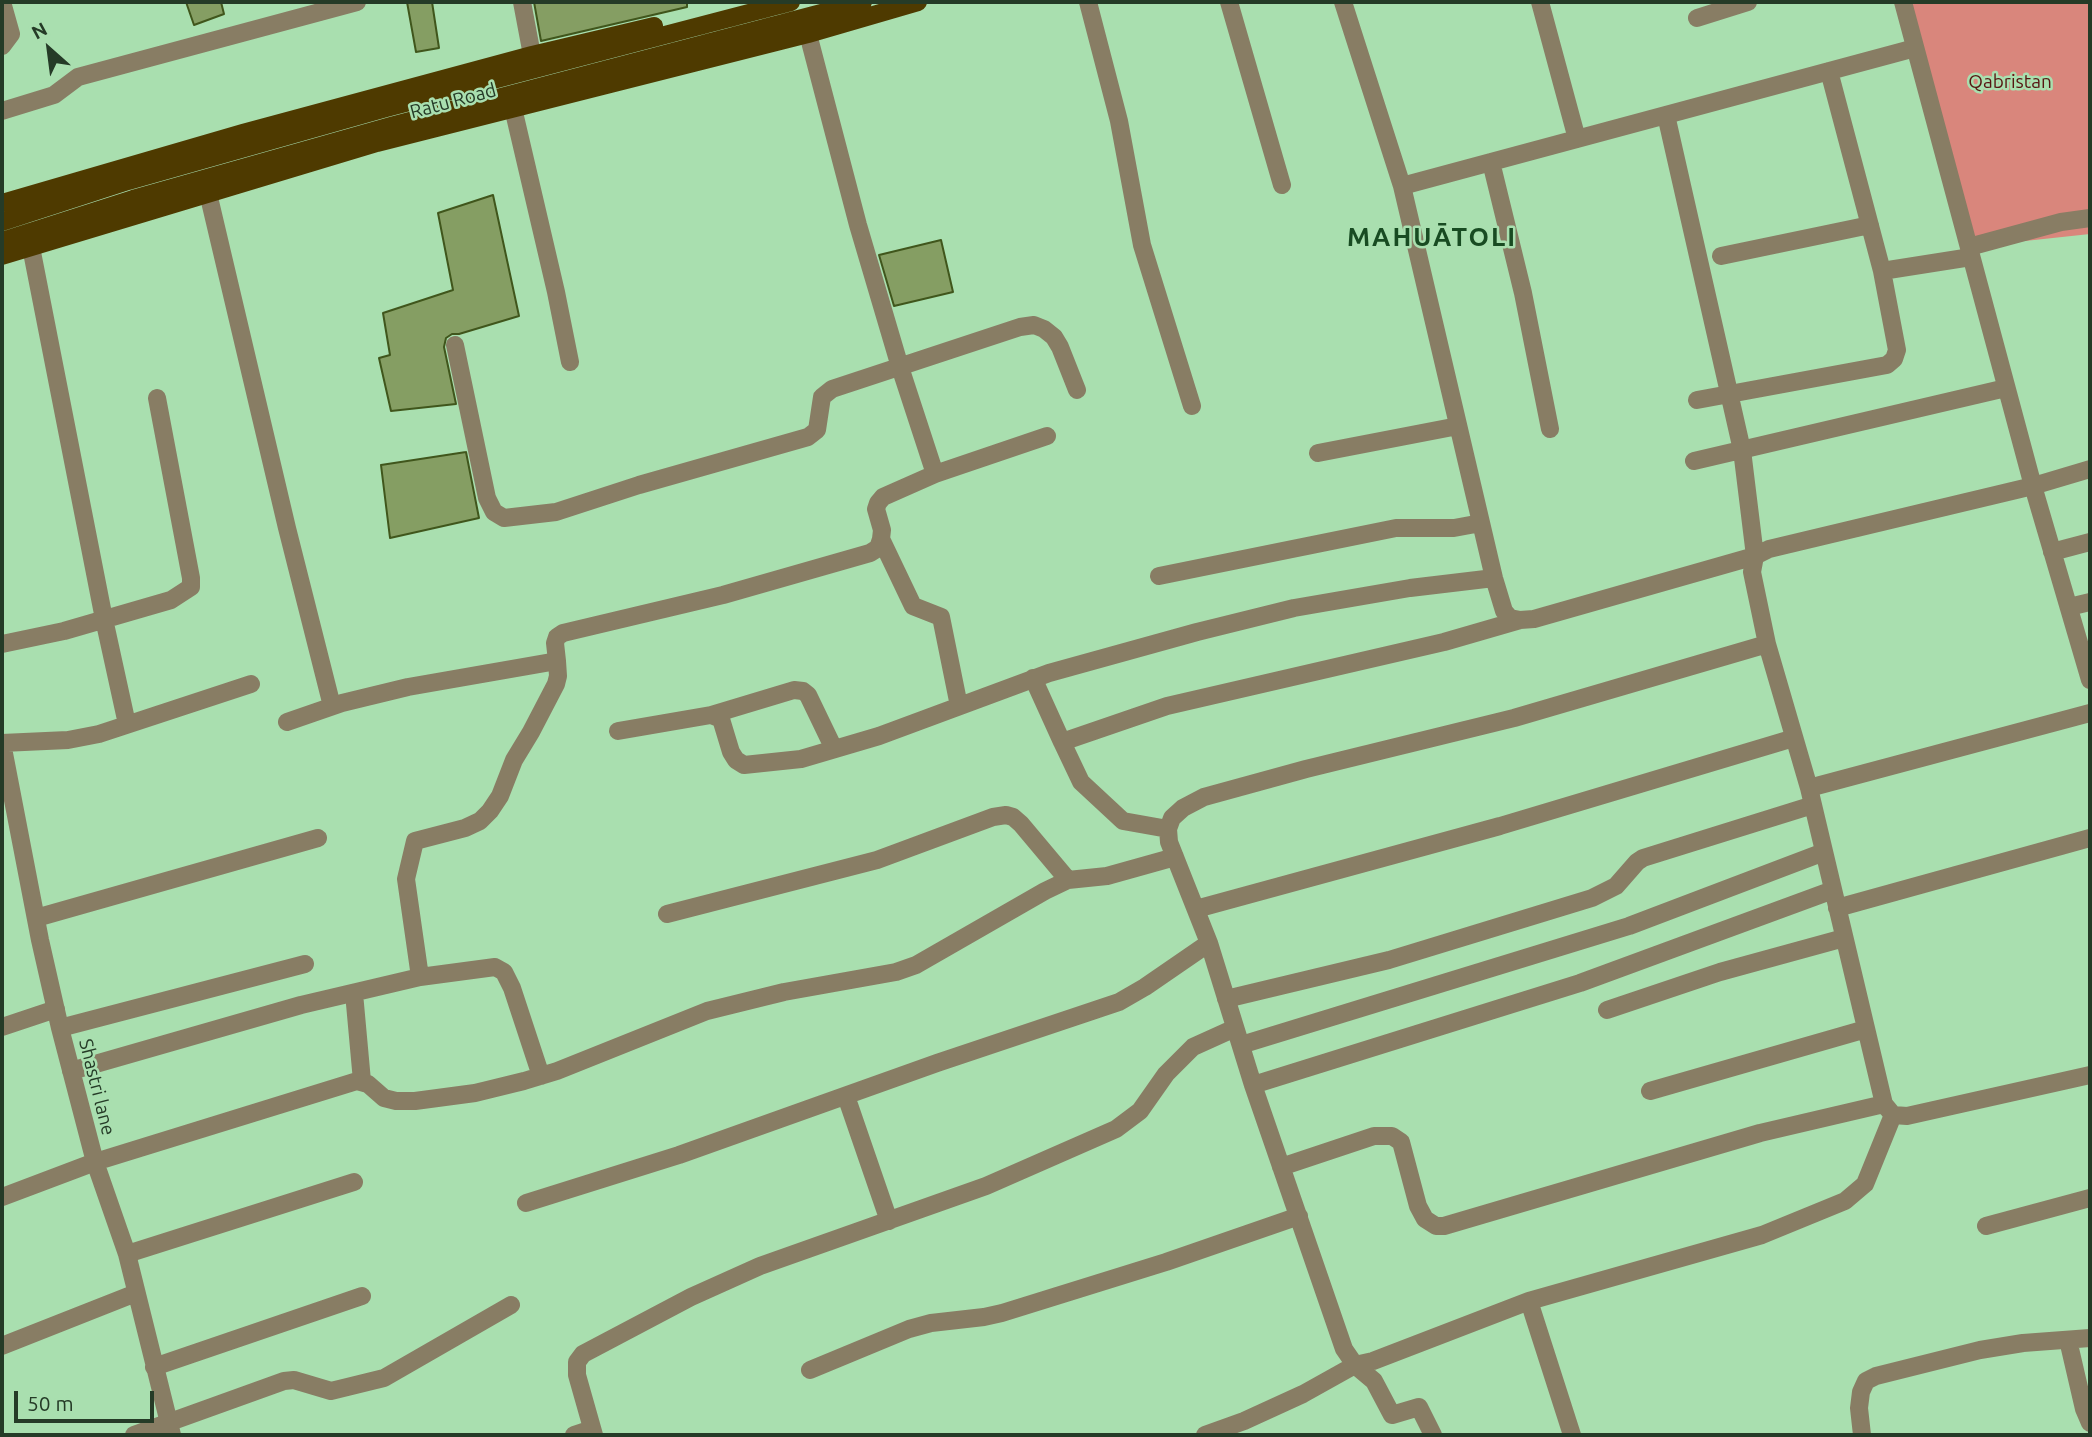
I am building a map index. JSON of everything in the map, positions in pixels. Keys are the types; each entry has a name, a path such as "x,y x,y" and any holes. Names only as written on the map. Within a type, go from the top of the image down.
{"main road":[{"name":"Ratu Road","path":"2,203 256,129 532,55 751,2"},
{"path":"2,222 128,181 386,108 790,2"},
{"path":"2,241 133,199 365,133 863,2"},
{"name":"Ratu Road","path":"2,256 377,143 808,34 918,2"}],"street":[{"path":"2,2 11,34 2,46"},
{"path":"2,111 54,95 78,77 357,2"},
{"path":"522,2 532,55"},
{"path":"1087,2 1119,121 1142,245 1192,406"},
{"path":"1229,2 1282,186"},
{"path":"1343,2 1402,186 1494,578 1504,611 1510,618 1520,620"},
{"path":"1541,2 1577,139"},
{"path":"1697,18 1748,2"},
{"path":"1903,2 2033,486 2089,672"},
{"path":"808,34 858,225 935,474"},
{"path":"1402,186 1915,48"},
{"path":"1697,400 1887,365 1894,359 1897,350 1882,271 1829,71"},
{"path":"513,108 570,362"},
{"path":"1205,1435 1244,1421 1303,1394 1355,1364 1373,1361 1529,1301 1762,1235 1845,1201 1865,1184 1888,1110 1811,797 1767,644 1752,572 1755,556 1741,451 1666,115"},
{"path":"1491,162 1523,293 1550,429"},
{"path":"208,192 332,706"},
{"path":"1882,271 1970,252 2062,222 2090,218"},
{"path":"1721,256 1870,225"},
{"path":"31,247 127,724"},
{"path":"456,345 486,498 494,512 504,517 556,512 639,485 808,438 817,430 822,397 832,389 1003,331 1034,326 1044,329 1054,337 1060,347 1077,390"},
{"path":"1694,461 2006,388"},
{"path":"2,644 64,631 171,600 191,587 157,398"},
{"path":"1318,453 1458,426"},
{"path":"419,977 406,879 415,841 465,828 480,821 490,811 500,796 514,760 556,684 557,637 564,633 723,595 870,553 878,548 881,540 882,530 876,509 883,497 935,474 1047,436"},
{"path":"1062,742 1167,706 1444,642 1520,620 1534,619 1755,556 1769,549 2033,486 2090,469"},
{"path":"1159,576 1396,528 1454,528 1481,523"},
{"path":"881,540 912,606 941,617 959,706"},
{"path":"2052,552 2090,542"},
{"path":"711,715 721,719 731,752 736,760 744,765 801,759 879,736 1033,678 1197,632 1294,608 1410,588 1494,578"},
{"path":"2069,607 2090,602"},
{"path":"1433,1435 1419,1408 1392,1415 1374,1381 1355,1364 1344,1349 1253,1085 1209,943 1175,858 1168,829 1172,818 1204,797 1514,718 1767,644"},
{"path":"287,722 332,706 408,687 557,661"},
{"path":"1033,678 1081,782 1123,821 1168,829"},
{"path":"2,743 68,740 99,734 251,684"},
{"path":"618,731 711,715 794,690 808,695 834,749"},
{"path":"1226,999 1389,960 1592,898 1616,886 1643,858 1811,797 2090,713"},
{"path":"1196,909 1500,826 1794,738"},
{"name":"Shastri lane","path":"2,743 60,1028 95,1162 127,1254 171,1430"},
{"path":"667,914 877,860 993,817 1006,815 1021,824 1068,880"},
{"path":"36,918 318,838"},
{"path":"1837,908 2090,838"},
{"path":"574,1435 593,1432 577,1375 578,1363 583,1354 691,1297 760,1266 986,1186 1116,1129 1140,1111 1166,1074 1193,1047 1238,1037 1629,926 1824,852"},
{"path":"354,993 362,1081 384,1098 396,1101 475,1093 541,1076 707,1011 784,992 896,972 916,965 1068,880 1107,876 1175,858"},
{"path":"1253,1085 1580,983 1833,890"},
{"path":"1607,1010 1720,972 1844,938"},
{"path":"526,1203 679,1156 1119,1002 1209,943"},
{"path":"60,1028 304,964"},
{"path":"71,1071 301,1005 419,977 495,967 504,972 512,988 541,1076"},
{"path":"2,1027 56,1009"},
{"path":"1650,1091 1866,1029"},
{"path":"1281,1167 1374,1136 1392,1136 1401,1142 1405,1152 1418,1206 1425,1219 1436,1226 1444,1226 1760,1133 1888,1110 1907,1116 2090,1074"},
{"path":"2,1197 95,1162 357,1081 368,1084"},
{"path":"846,1096 889,1221"},
{"path":"127,1254 354,1182"},
{"path":"1986,1226 2090,1198"},
{"path":"810,1370 909,1329 931,1323 1002,1313 1166,1262 1298,1216"},
{"path":"2,1346 136,1293"},
{"path":"154,1367 362,1296"},
{"path":"1529,1301 1572,1435"},
{"path":"134,1435 171,1430 284,1381 294,1380 331,1391 384,1378 511,1305"},
{"path":"1862,1435 1859,1408 1861,1392 1867,1381 1876,1376 1980,1350 2023,1343 2090,1338"},
{"path":"2068,1340 2084,1409 2090,1423"}],"green space":[{"name":"Qabristan","path":"1906,2 2090,2 2090,234 1969,247"}],"building":[{"path":"186,2 221,2 224,14 194,25"},
{"path":"407,2 432,2 439,48 416,52"},
{"path":"534,2 687,2 687,7 541,41"},
{"path":"493,195 519,316 446,338 444,347 456,404 391,411 379,358 390,355 383,313 453,290 438,213"},
{"path":"941,240 953,292 894,306 879,255"},
{"path":"466,452 479,518 390,538 381,465"}],"district":[{"name":"MAHUĀTOLI","path":"1432,237"}]}
